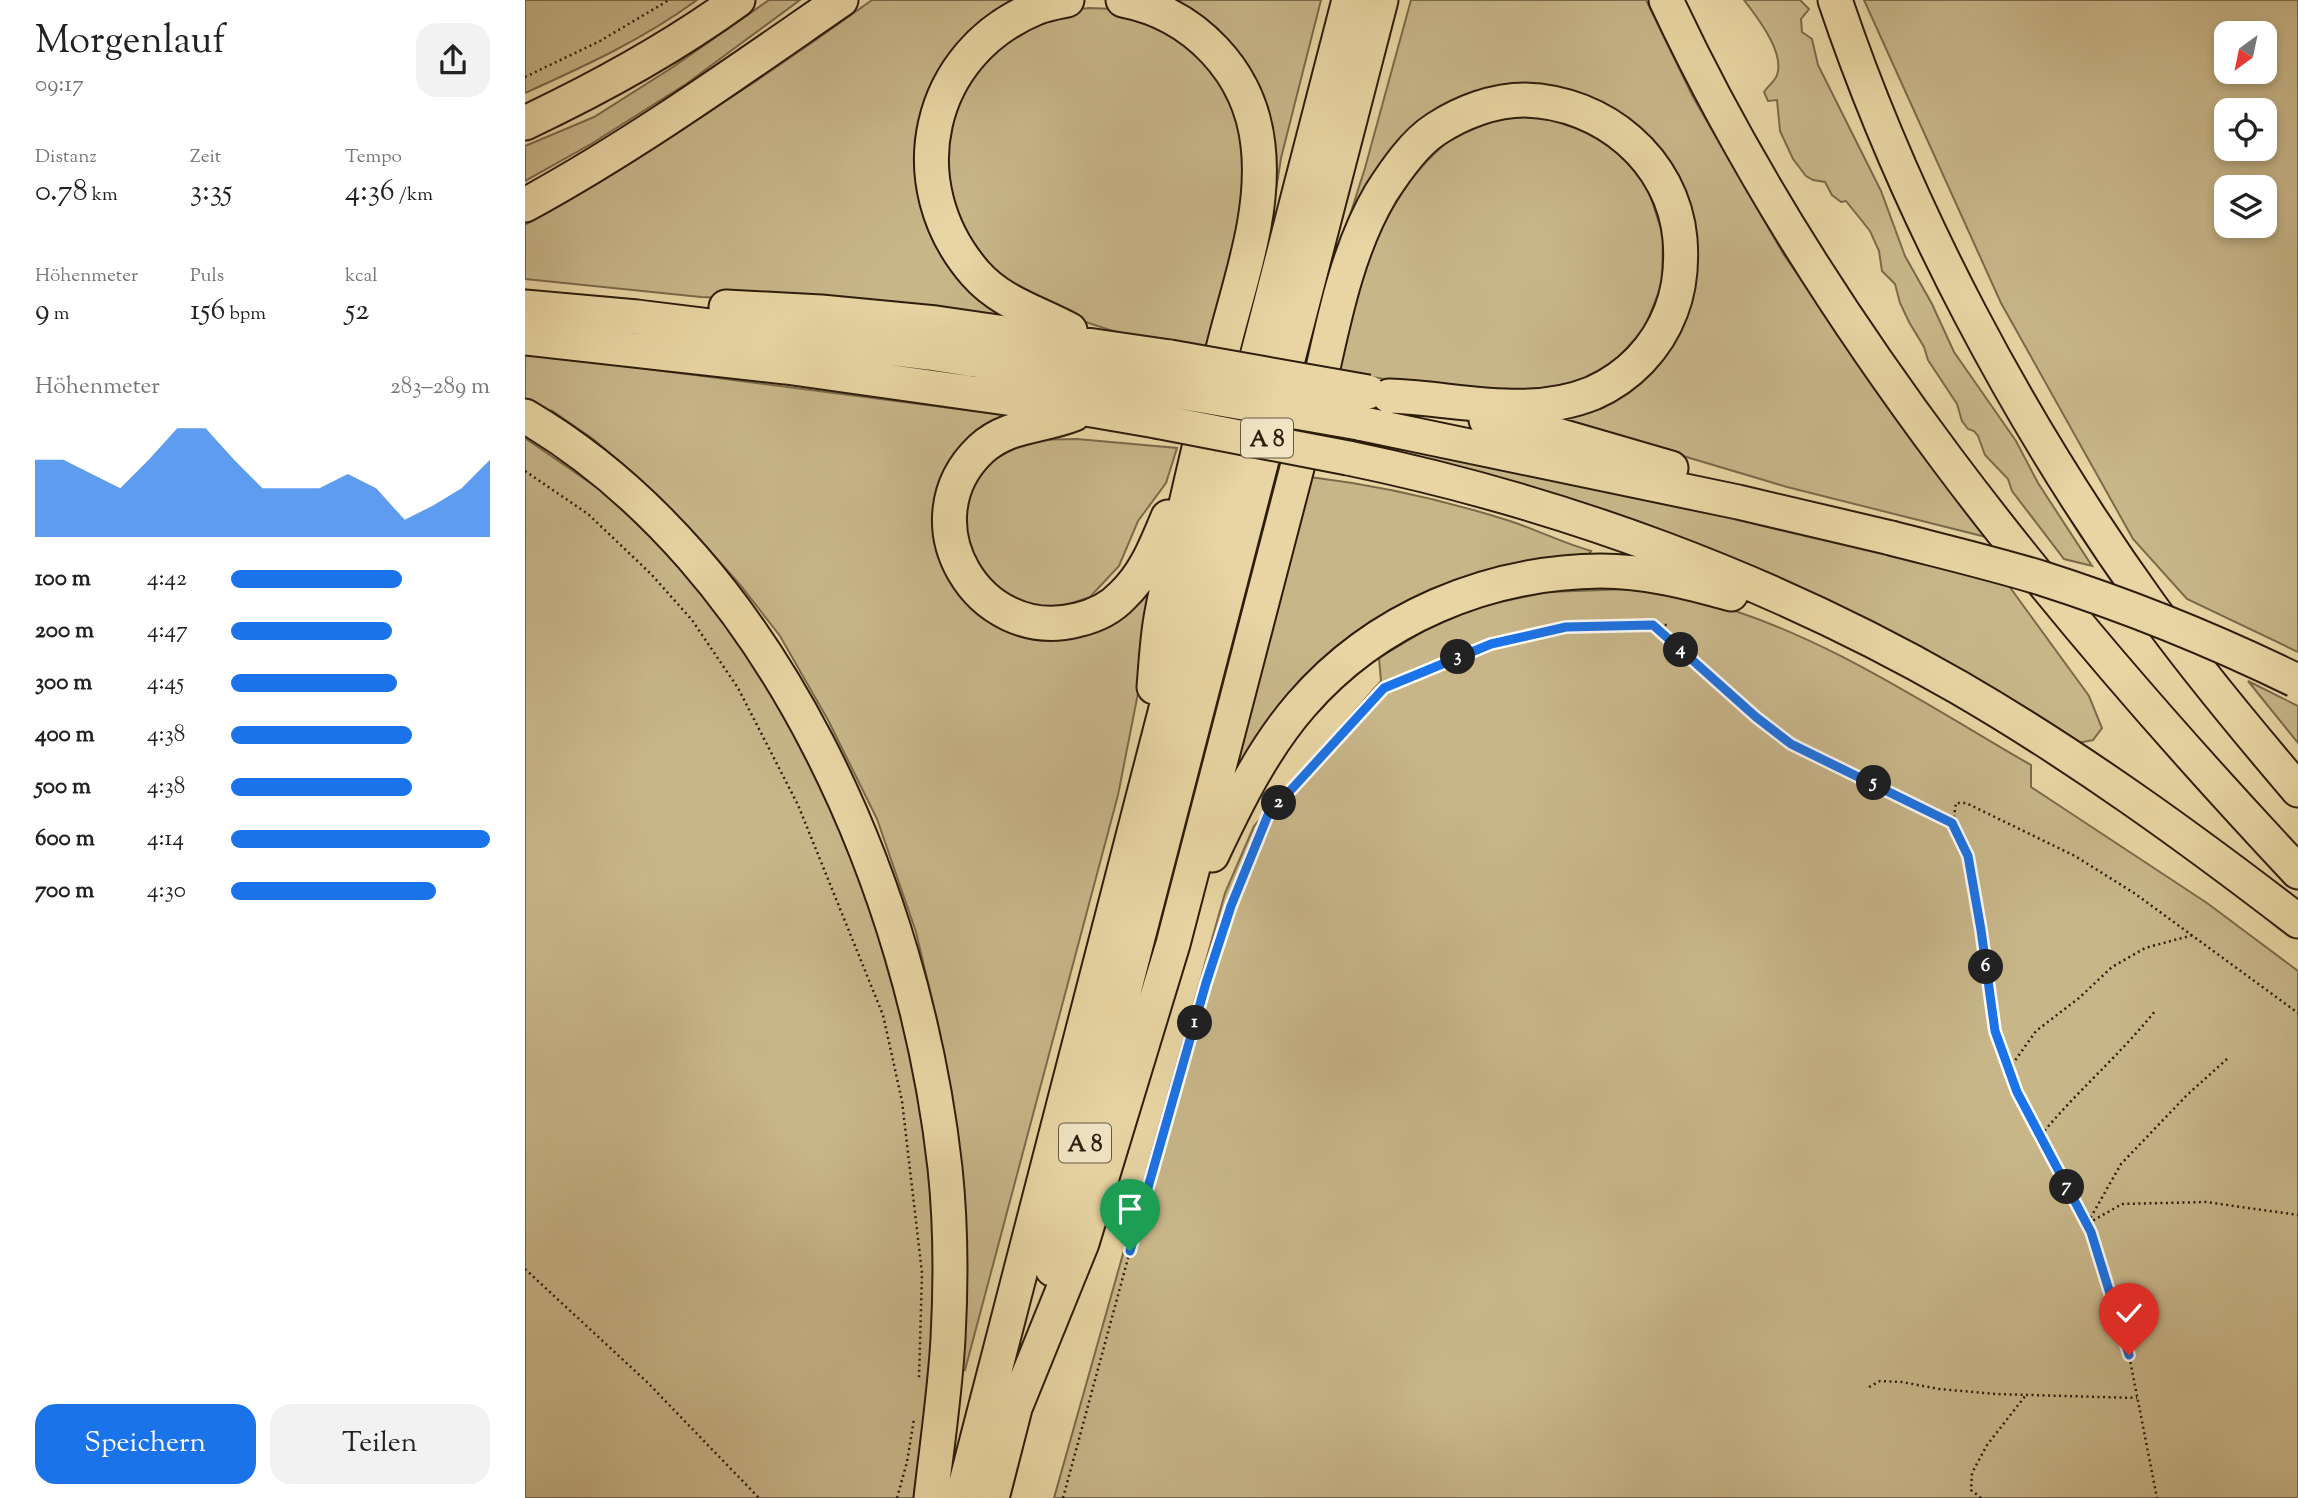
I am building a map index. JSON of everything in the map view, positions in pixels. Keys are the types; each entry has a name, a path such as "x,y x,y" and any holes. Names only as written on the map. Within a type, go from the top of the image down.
{"highway":[{"path":"525,122 651,57 739,0"},
{"path":"525,205 577,176 705,94 841,0"},
{"path":"1067,0 1037,7 999,28 972,51 940,105 935,122 931,146 932,189 955,247 984,282 1018,307 1064,326 1100,346"},
{"path":"1123,0 1163,12 1211,44 1242,89 1250,109 1258,145 1259,184 1253,229 1193,471 1161,618 1145,784"},
{"name":"A 8","path":"962,1498 1349,0"},
{"name":"A 8","path":"992,1498 1156,877 1381,0"},
{"path":"1666,0 1694,59 1755,170 1838,303 1923,425 2003,531 2093,642 2215,783 2298,872"},
{"path":"1835,0 1883,126 1930,232 1976,325 2034,428 2091,520 2150,605 2235,716 2298,790"},
{"path":"525,338 773,365 1086,409 1160,405 1372,403 1417,397 1505,408 1556,403 1593,393 1620,377 1644,358 1663,331 1678,293 1682,258 1679,226 1668,191 1652,164 1629,138 1601,119 1574,108 1525,100 1504,102 1462,114 1434,130 1410,153 1381,193 1364,226 1337,306 1320,382 1173,944 1082,1243 1016,1408"},
{"path":"637,317 701,306 821,312 961,326 1170,357 1372,403 1738,502 1880,535 2038,577 2206,638 2296,681"},
{"path":"525,307 637,317 929,353 1160,405 1349,458 1506,498 1641,540 1734,575 1844,627 1957,687 2034,733 2115,787 2220,861 2298,921"},
{"path":"1086,409 1059,420 1017,428 995,439 981,449 970,462 955,488 952,498 953,549 960,566 977,591 1003,611 1032,623 1064,623 1087,618 1114,604 1148,563 1175,502 1193,471"},
{"path":"525,416 585,456 618,484 690,555 722,593 787,689 813,734 858,827 894,925 910,984 926,1052 944,1167 949,1231 948,1340 931,1498"},
{"path":"1173,944 1235,805 1283,727 1339,667 1381,636 1419,613 1454,597 1502,583 1545,575 1602,571 1664,577 1844,627"}],"path":[{"path":"525,77 600,41 669,0"},
{"path":"525,471 588,514 651,574 692,620 738,688 798,805 883,1015 902,1101 922,1273 919,1381"},
{"path":"1653,625 1756,717 1791,744 1952,823"},
{"path":"1063,1498 1206,983 1231,906 1268,815 1384,688 1491,644 1566,627 1668,625"},
{"path":"2157,1498 2129,1355 2087,1224 2017,1092 1995,1031 1968,856 1952,823 1956,803 1966,803 2075,856 2134,893 2298,1013"},
{"path":"2009,1069 2036,1031 2079,998 2112,967 2145,948 2193,935"},
{"path":"2040,1136 2103,1066 2134,1038 2155,1011"},
{"path":"2087,1224 2121,1164 2187,1095 2227,1059"},
{"path":"2087,1224 2122,1204 2206,1202 2298,1215"},
{"path":"525,1269 647,1382 759,1498"},
{"path":"1869,1387 1880,1381 1939,1389 2026,1395 2137,1398"},
{"path":"1981,1498 1971,1490 1972,1473 1987,1445 2026,1395"},
{"path":"897,1498 915,1416"}],"shaded area":[{"path":"525,0 697,0 635,39 525,93"},
{"path":"769,0 800,0 686,84 591,144 525,181 525,146 594,117 673,67"},
{"path":"872,0 1026,0 921,135 1008,318 820,302 701,297 525,279 525,225 701,117"},
{"path":"1162,0 1321,0 1281,158 1268,242 1239,354 1269,144"},
{"path":"1411,0 1646,0 1693,97 1784,255 1935,471 1986,537 1787,487 1559,419 1614,395 1689,239 1604,112 1448,112 1330,278 1365,168"},
{"path":"1744,0 1800,0 1809,9 1801,19 1802,32 1812,39 1818,65 1881,191 1905,256 1932,304 1954,352 2016,441 2038,483 2092,566 2064,559 2012,491 2008,479 1985,455 1978,436 1962,421 1957,404 1928,360 1924,347 1900,303 1895,284 1882,271 1879,251 1870,231 1846,201 1841,202 1832,195 1825,182 1806,176 1793,159 1780,131 1777,100 1768,101 1764,92 1777,75 1774,46"},
{"path":"1864,0 2298,0 2298,652 2187,599 2133,539 2001,303"},
{"path":"1115,9 1191,42 1238,106 1249,181 1211,349 1167,345 1055,312 994,276 947,201 948,118 992,46 1072,10"},
{"path":"1529,116 1578,125 1619,151 1648,189 1663,235 1662,284 1644,329 1612,365 1570,389 1468,395 1336,370 1369,258 1380,232 1409,182 1437,151 1461,133 1489,122"},
{"path":"525,355 1020,417 942,508 1016,627 1162,571 1118,795 965,1370 957,1368 960,1168 940,1033 916,932 877,819 828,720 780,636 696,535 632,472 593,439 551,410 561,427 525,403"},
{"path":"1355,435 1888,550 2009,586 2089,696 2102,728 2093,740 2078,743 1956,671 1352,446"},
{"path":"525,438 605,493 682,567 748,655 802,748 842,834 878,926 914,1059 931,1168 935,1331 923,1498 525,1498"},
{"path":"1077,439 1177,448 1166,483 1138,521 1119,566 1090,597 1052,610 1008,598 977,569 965,528 964,500 989,463 1030,440"},
{"path":"1310,477 1386,489 1461,507 1510,521 1591,551 1584,561 1413,602 1219,822"},
{"path":"1630,589 1704,602 1747,615 1831,651 1913,696 2031,765 2031,787 2207,903 2298,971 2298,1498 1054,1498 1225,893 1254,826 1381,681 1379,658 1432,626 1482,606 1547,592"},
{"path":"2248,681 2298,706 2298,743"}],"route":[{"path":"1130,1251 1206,983 1231,906 1268,815 1384,688 1491,644 1566,627 1653,625 1756,717 1791,744 1952,823 1968,856 1995,1031 2017,1092 2091,1232 2129,1355"}]}
